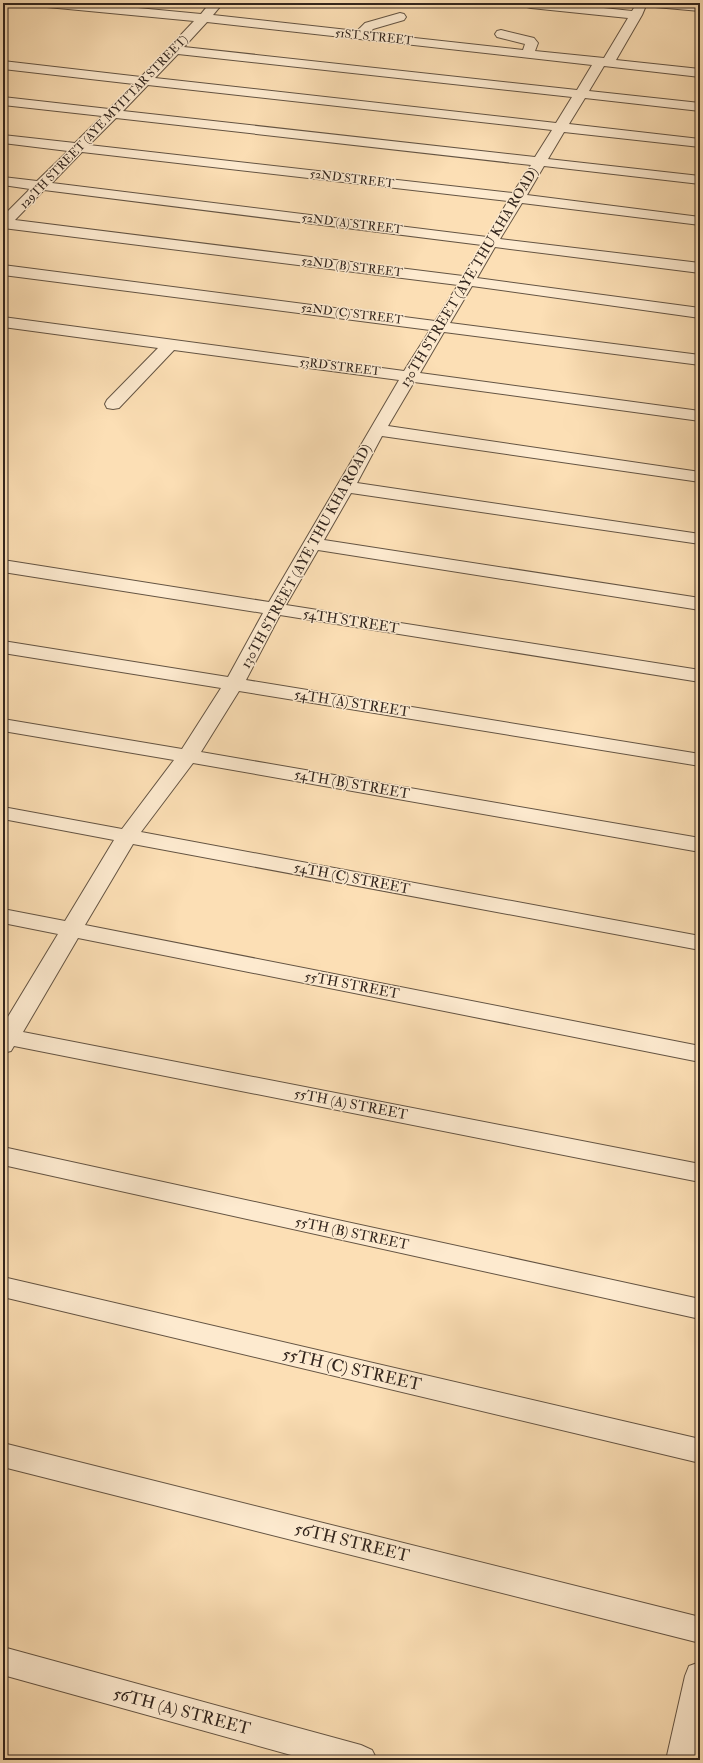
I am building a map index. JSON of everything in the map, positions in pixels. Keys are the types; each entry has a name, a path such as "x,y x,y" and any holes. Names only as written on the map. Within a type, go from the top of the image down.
{"street":[{"name":"51ST STREET","path":"47,3 204,18 700,73"},
{"name":"129TH STREET (AYE MYITTAR STREET)","path":"3,224 175,50 217,3"},
{"name":"130TH STREET (AYE THU KHA ROAD)","path":"5,1039 127,836 188,756 234,684 274,609 439,325 581,93 604,62 643,3"},
{"path":"655,3 700,7"},
{"path":"531,4 636,15"},
{"path":"360,35 369,26 400,17"},
{"path":"501,34 530,41 532,43 528,54"},
{"path":"175,50 700,107"},
{"path":"3,65 700,143"},
{"path":"3,101 700,180"},
{"name":"52ND STREET","path":"3,139 518,198 700,221"},
{"name":"52ND (A) STREET","path":"3,181 700,268"},
{"name":"52ND (B) STREET","path":"3,224 466,281 700,313"},
{"name":"52ND (C) STREET","path":"3,270 439,325 700,360"},
{"name":"53RD STREET","path":"3,322 700,416"},
{"path":"113,404 170,345"},
{"path":"377,430 700,477"},
{"path":"346,487 700,540"},
{"path":"313,544 700,604"},
{"name":"54TH STREET","path":"3,566 700,676"},
{"name":"54TH (A) STREET","path":"3,647 700,760"},
{"name":"54TH (B) STREET","path":"3,725 700,845"},
{"name":"54TH (C) STREET","path":"3,813 700,943"},
{"name":"55TH STREET","path":"3,916 700,1054"},
{"name":"55TH (A) STREET","path":"5,1039 700,1173"},
{"name":"55TH (B) STREET","path":"3,1156 700,1309"},
{"name":"55TH (C) STREET","path":"3,1287 700,1451"},
{"name":"56TH STREET","path":"3,1455 700,1630"},
{"name":"56TH (A) STREET","path":"3,1661 361,1760"},
{"path":"682,1760 700,1676"}]}
